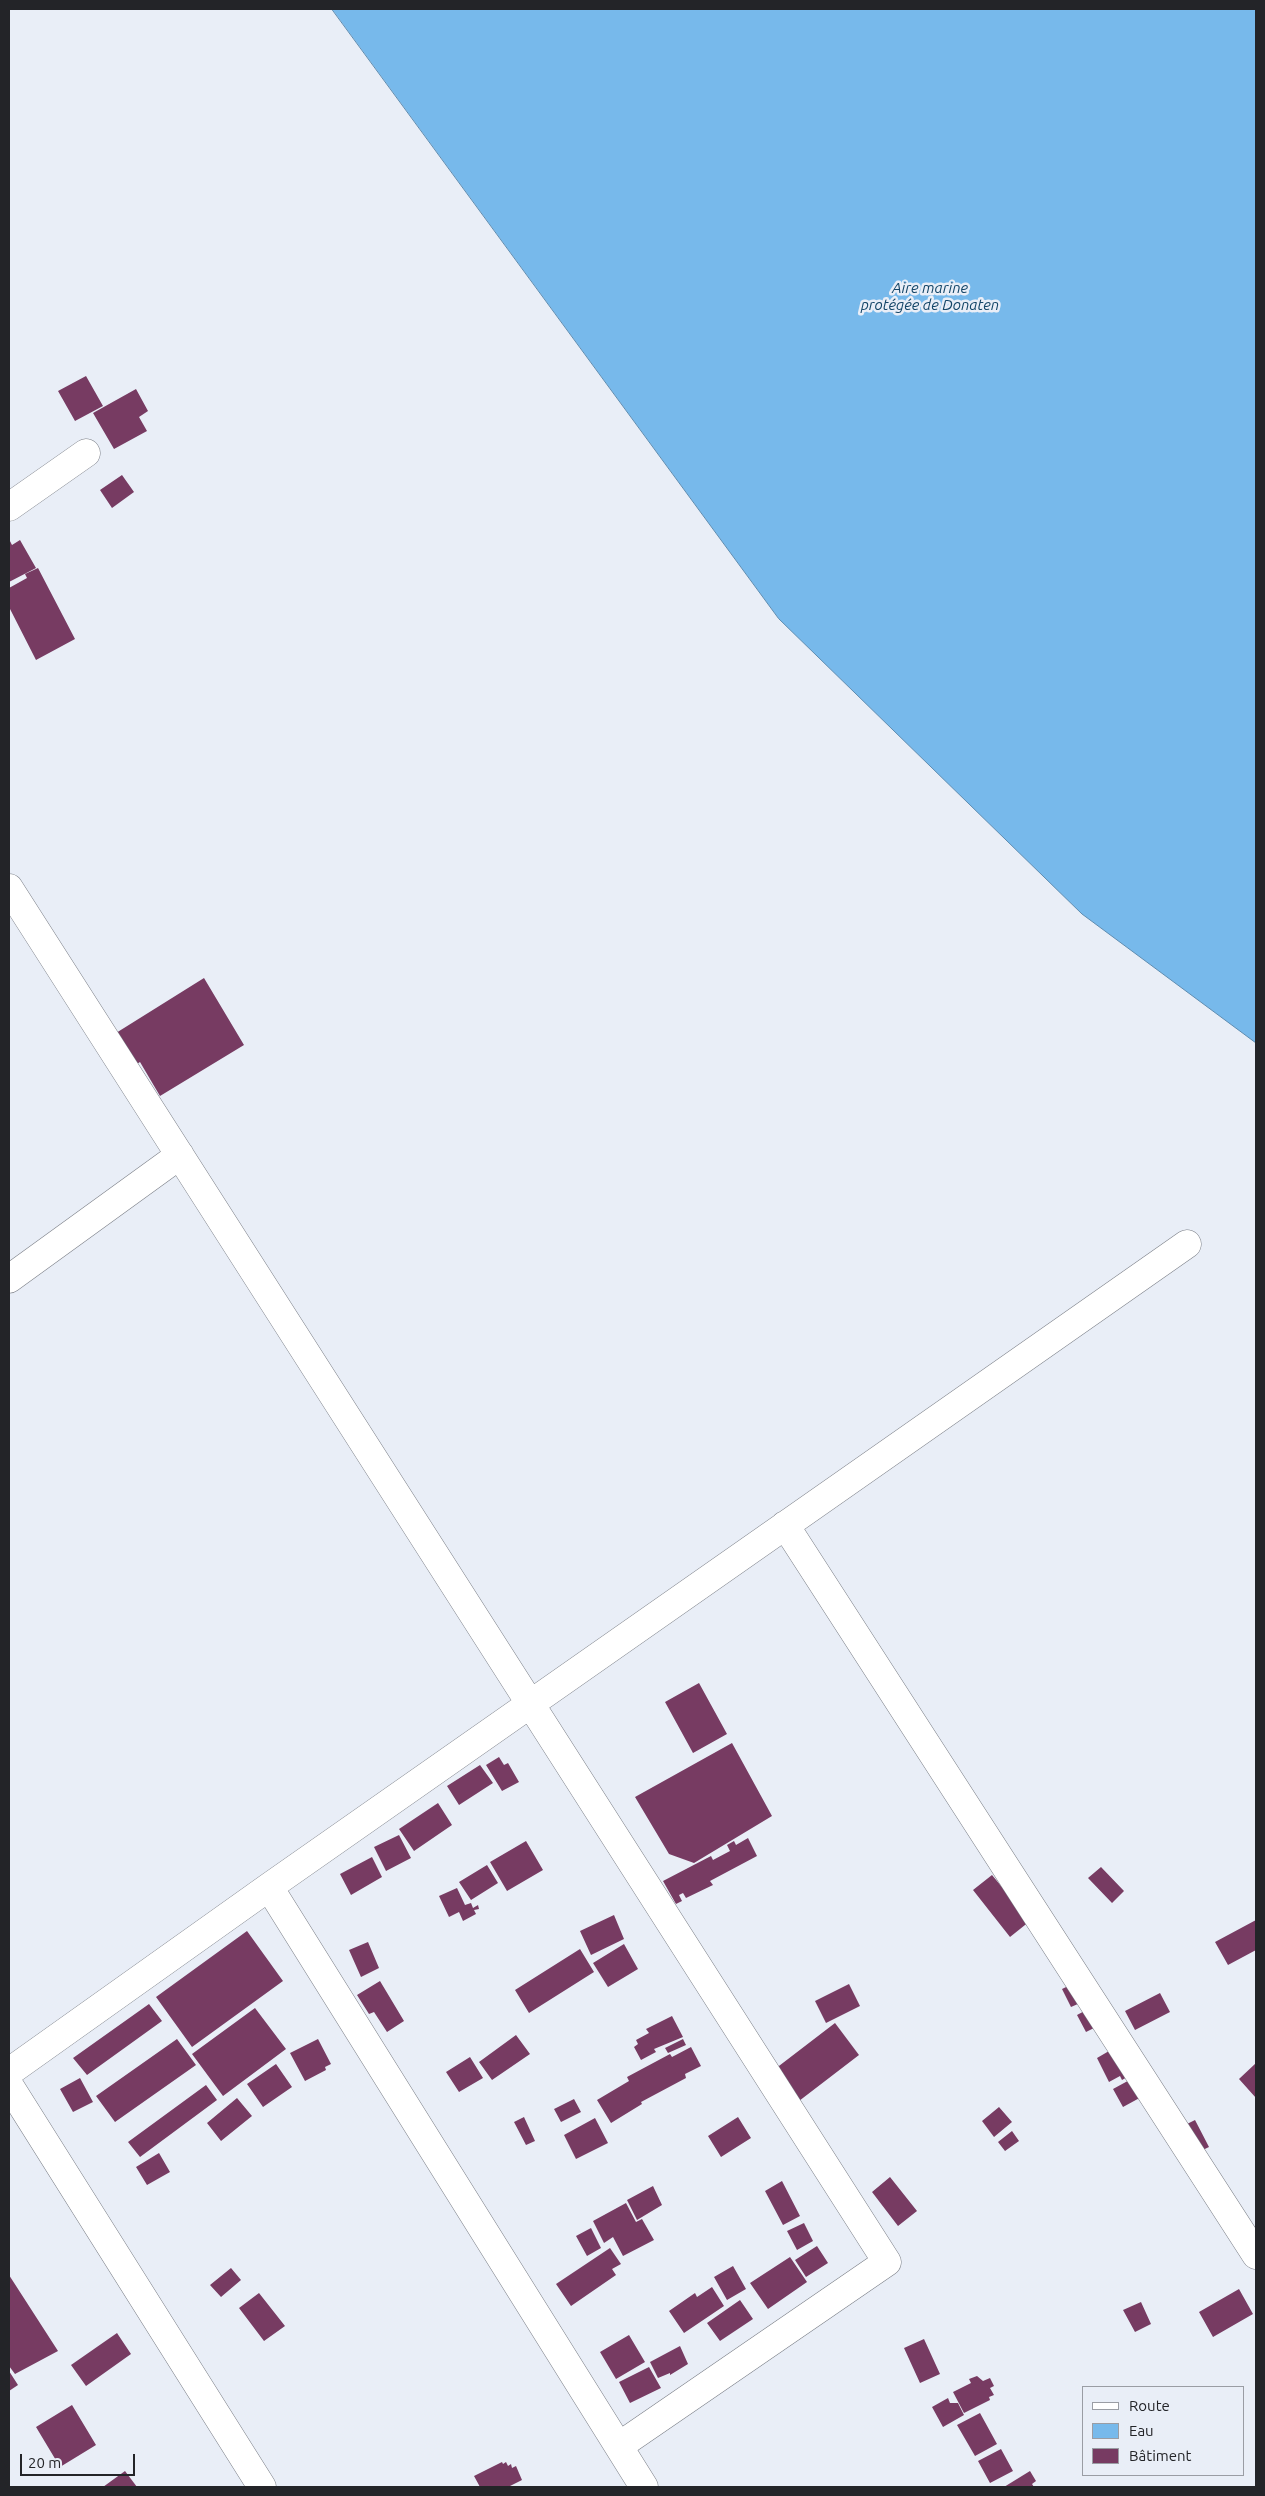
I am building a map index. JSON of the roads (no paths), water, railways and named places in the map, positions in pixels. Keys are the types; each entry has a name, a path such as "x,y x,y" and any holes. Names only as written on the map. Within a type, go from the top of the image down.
{"street":[{"path":"9,507 86,453"},
{"path":"9,888 888,2262 619,2446"},
{"path":"9,1279 180,1155"},
{"path":"9,2072 269,1887 1187,1244"},
{"path":"786,1525 1256,2255"},
{"path":"269,1887 644,2487"},
{"path":"9,2085 262,2487"}],"water":[{"name":"Aire marine protégée de Donaten","path":"332,9 1256,9 1256,1043 1082,914 779,619"}]}
